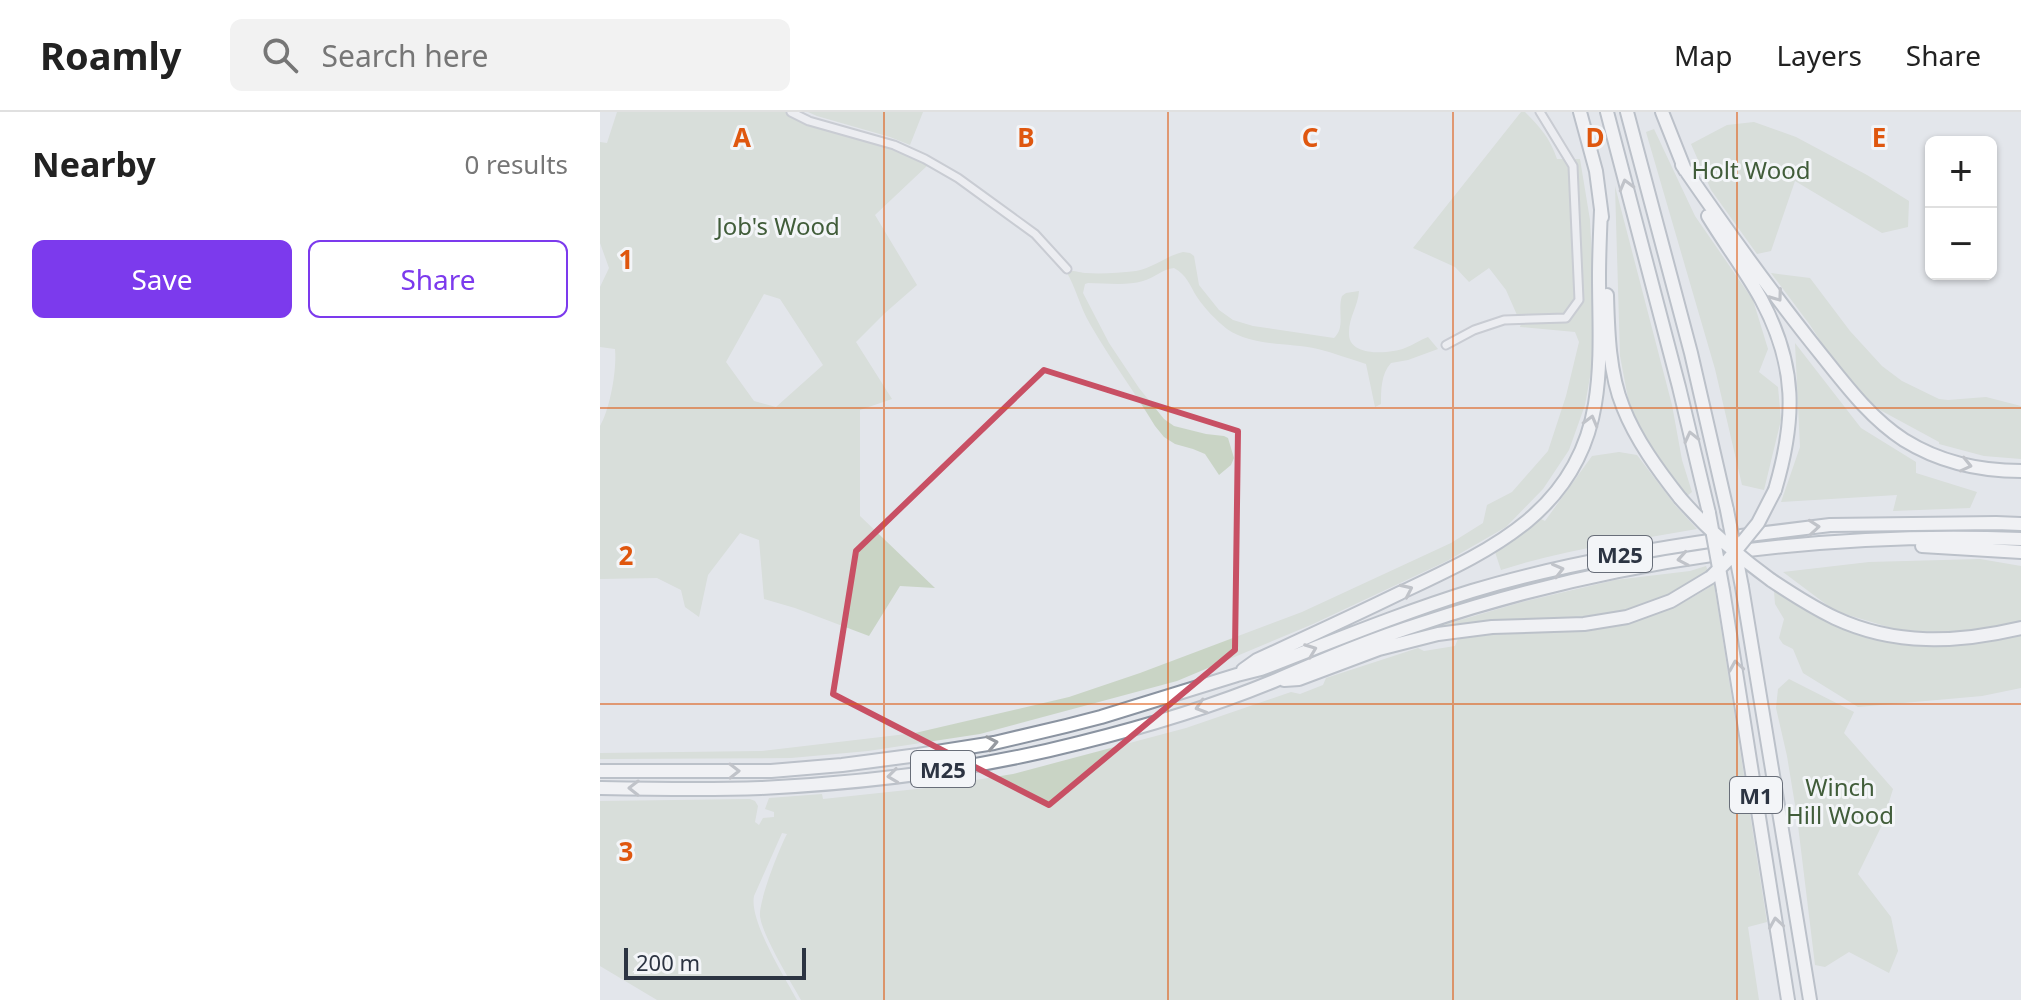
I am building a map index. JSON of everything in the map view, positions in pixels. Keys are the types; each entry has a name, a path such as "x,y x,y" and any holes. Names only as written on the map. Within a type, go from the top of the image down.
{"highway":[{"path":"1580,112 1596,171 1607,267 1608,326 1622,406 1645,450 1680,498 1729,547 1771,580 1835,618 1862,629 1892,637 1929,640 1985,636 2021,628"},
{"name":"M1","path":"1607,112 1709,513 1788,1000"},
{"name":"M1","path":"1627,112 1691,353 1727,510 1810,1000"},
{"path":"1275,681 1299,679 1379,649 1438,634 1492,627 1584,624 1627,617 1671,601 1711,577 1753,531 1775,490 1786,454 1789,379 1773,324 1760,297 1709,217 1682,165 1662,112"},
{"path":"1682,165 1794,320 1862,405 1903,439 1939,458 1966,467 2021,471"},
{"path":"1237,675 1257,660 1494,547 1539,512 1558,490 1575,464 1595,406 1600,349 1601,210"},
{"name":"M25","path":"600,771 771,771 842,765 994,743 1101,717 1261,669 1405,613 1475,590 1622,554 1830,525 2021,524"},
{"name":"M25","path":"600,788 762,788 845,782 1009,758 1077,744 1214,704 1355,647 1488,602 1626,569 1711,554 1872,539 2021,539"},
{"name":"M25","path":"1872,539 1910,545 2021,552"}],"street":[{"path":"791,112 809,121 894,145 925,159 958,178 1035,234 1067,269"},
{"path":"1446,345 1474,330 1504,320 1566,318 1579,300 1573,166 1540,112"}],"highlighted area":[{"path":"1044,370 1238,431 1235,650 1049,805 833,694 856,551"}],"green space":[{"name":"Job's Wood","path":"617,112 785,112 811,126 929,164 875,215 917,285 856,342 892,399 860,410 860,516 935,588 900,586 869,636 764,599 759,540 740,533 708,575 699,617 685,607 681,590 657,578 600,579 600,426 610,400 615,358 615,349 600,347 600,287 609,268 600,243 600,142 607,143","holes":["764,294 780,299 823,365 776,407 754,401 726,362"]},
{"path":"808,112 923,112 910,145"},
{"path":"1521,112 1525,112 1544,133 1557,159 1580,159 1590,220 1593,360 1585,405 1569,450 1543,489 1506,527 1447,561 1313,624 1177,681 980,734 868,751 791,758 600,759 600,753 762,751 915,733 1069,697 1302,612 1451,543 1483,523 1487,505 1512,492 1548,451 1579,342 1575,332 1520,327 1523,316 1517,315 1506,290 1489,268 1469,282 1455,267 1413,248"},
{"name":"Holt Wood","path":"1754,122 1796,137 1909,201 1908,227 1882,233 1795,181 1771,251 1757,254 1711,190 1691,144 1727,125"},
{"path":"1654,129 1695,216 1753,300 1768,349 1759,372 1778,387 1781,420 1764,490 1742,485 1715,369 1646,132"},
{"path":"1615,186 1672,405 1682,460 1692,492 1687,496 1663,467 1630,409 1620,356"},
{"path":"1183,252 1194,256 1199,285 1219,310 1233,320 1334,338 1340,329 1342,296 1359,291 1349,329 1351,342 1356,347 1372,352 1390,352 1428,337 1438,349 1391,363 1383,377 1381,404 1375,407 1366,364 1318,349 1237,335 1211,314 1185,277 1174,268 1136,283 1085,284 1083,293 1109,343 1164,419 1174,426 1228,438 1234,458 1219,475 1205,454 1175,444 1155,426 1090,324 1066,271 1136,271"},
{"path":"1771,273 1810,278 1850,331 1882,366 1902,381 1939,399 1986,397 2021,406 2021,459 1984,456 1939,444 1880,410 1844,377"},
{"path":"1795,343 1861,428 1916,462 1916,473 1977,492 1970,508 1893,511 1897,495 1781,502 1800,447"},
{"path":"1619,452 1637,455 1697,529 1574,551 1501,570 1495,552 1539,518 1545,521 1592,456"},
{"path":"1980,559 2021,566 2021,622 1952,634 1898,630 1835,611 1783,572 1869,562"},
{"path":"1706,566 1708,571 1680,590 1623,612 1433,628 1522,602 1615,580 1690,571"},
{"path":"1714,584 1767,922 1748,927 1759,1000 801,1000 771,946 760,916 766,887 787,834 782,833 754,896 754,907 769,948 797,1000 657,1000 600,966 600,801 750,799 758,806 755,822 759,825 763,818 774,817 774,812 765,809 769,798 822,794 823,799 926,788 1013,774 1186,728 1291,692 1300,694 1323,685 1326,678 1418,648 1424,651 1455,646 1458,639 1488,634 1581,630 1616,625 1667,610"},
{"path":"1774,591 1856,632 1901,644 1961,645 2021,635 2021,688 1982,696 1858,707 1803,673 1793,649 1779,638 1784,619 1775,604"},
{"name":"Winch Hill Wood","path":"1789,679 1854,712 1844,733 1893,789 1882,825 1858,874 1891,917 1898,951 1889,973 1849,952 1825,967 1815,965 1797,817 1776,708 1778,689"}]}
